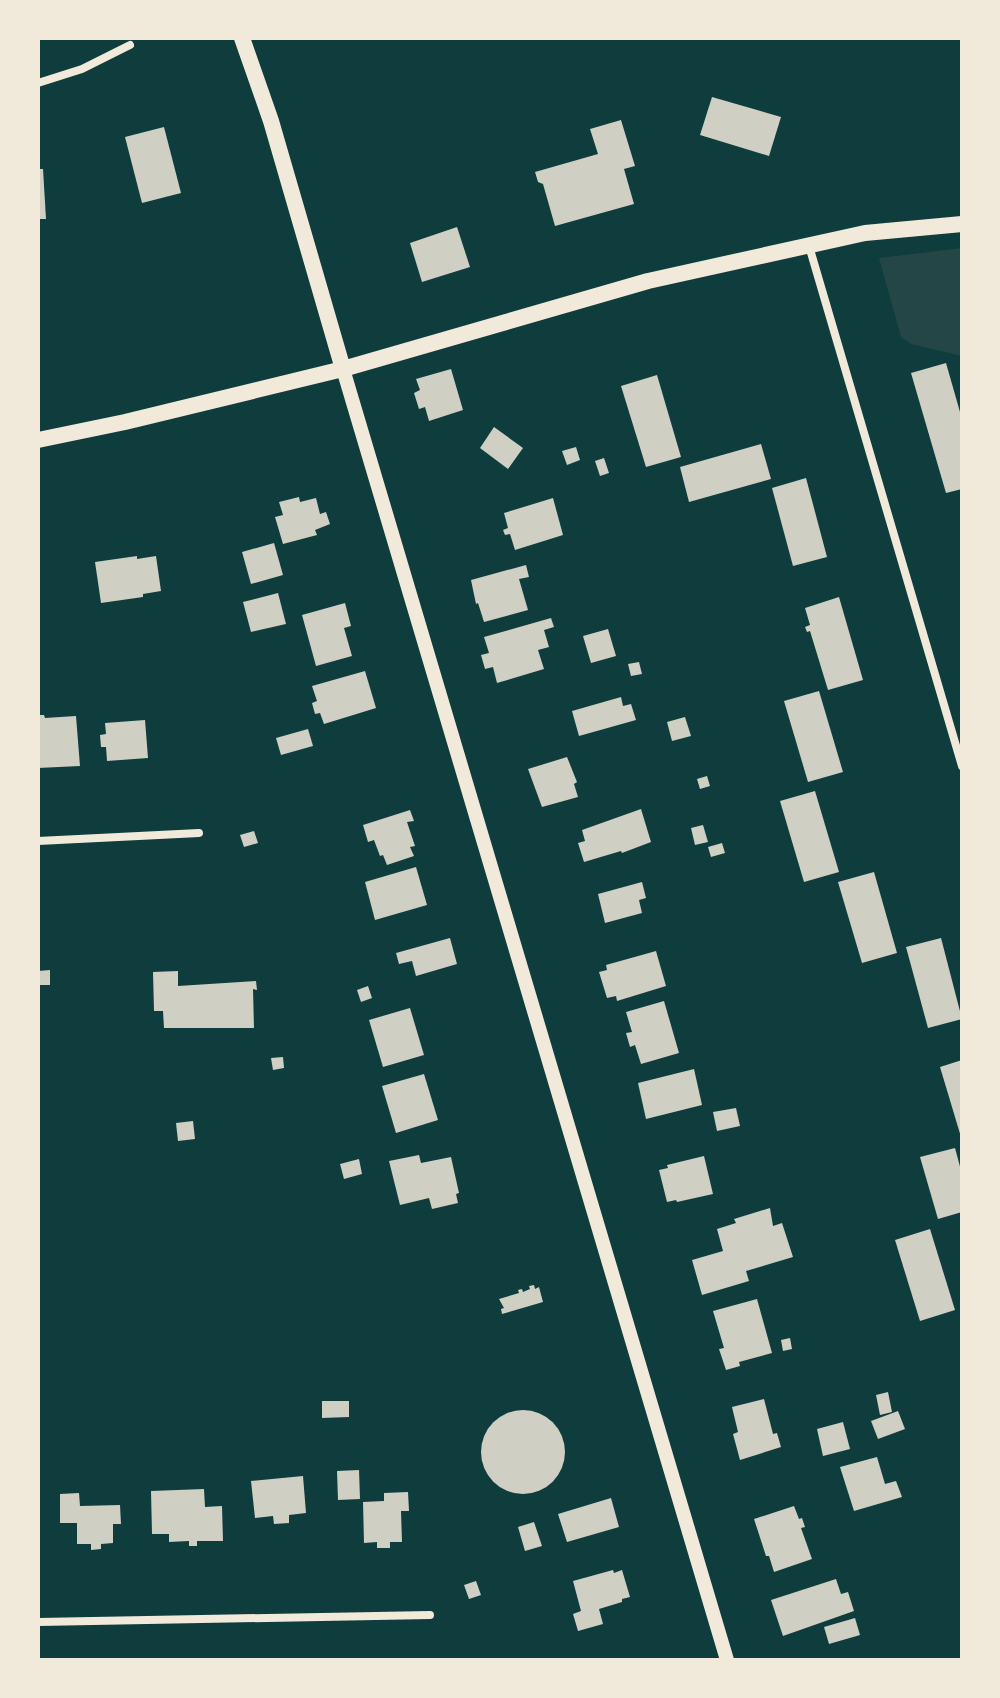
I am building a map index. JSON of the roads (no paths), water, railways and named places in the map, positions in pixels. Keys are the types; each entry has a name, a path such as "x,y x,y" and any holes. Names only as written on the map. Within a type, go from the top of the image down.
{"main road":[{"path":"242,38 271,121 343,369"},
{"path":"38,440 343,369 648,281 865,233 962,224"}],"street":[{"path":"38,83 82,69 130,45"},
{"path":"809,245 962,766"},
{"path":"343,369 727,1660"},
{"path":"38,841 199,833"},
{"path":"38,1622 430,1615"}]}
